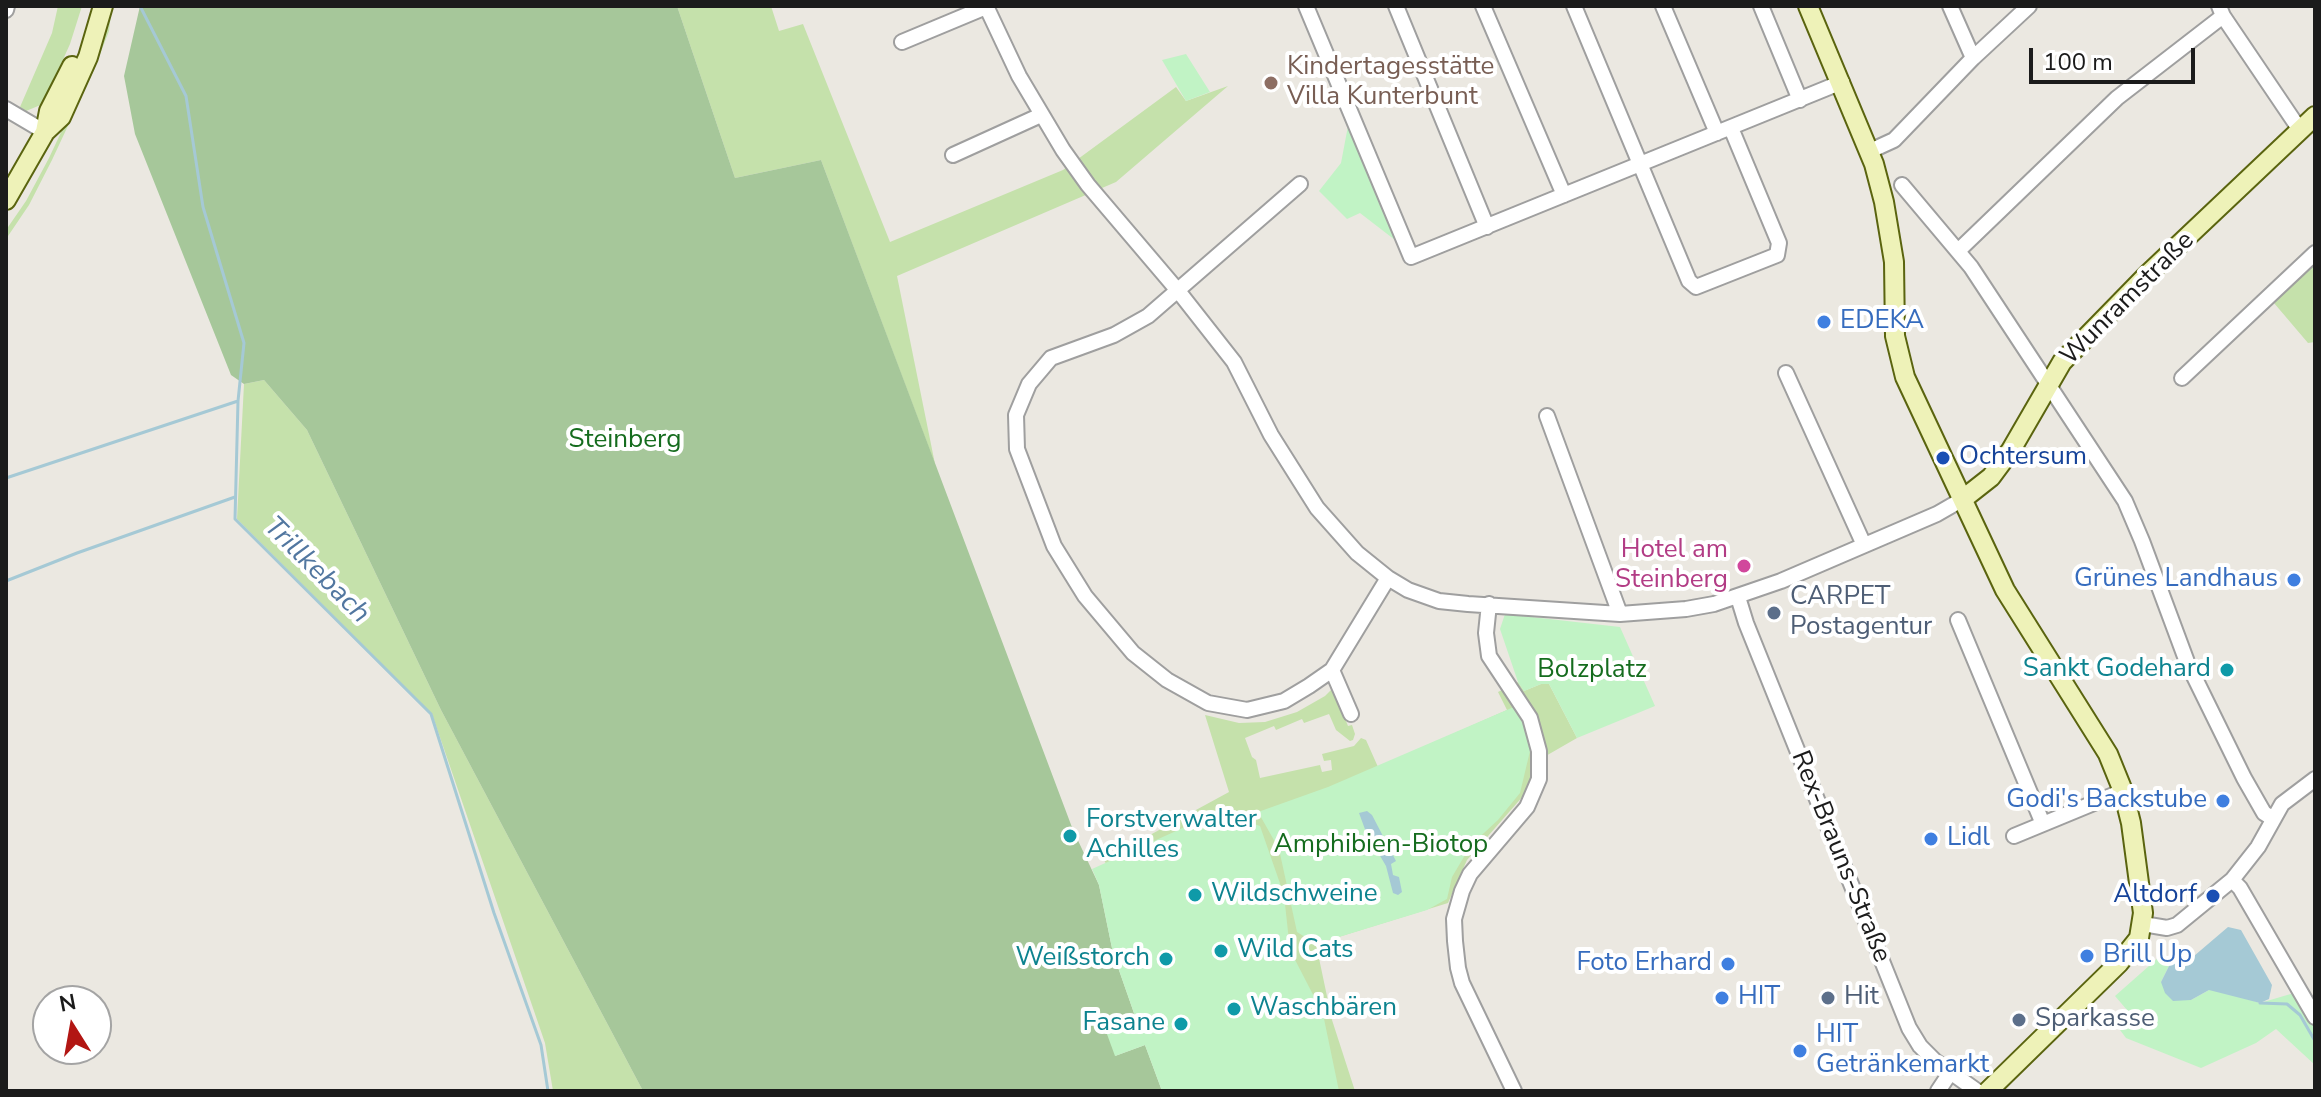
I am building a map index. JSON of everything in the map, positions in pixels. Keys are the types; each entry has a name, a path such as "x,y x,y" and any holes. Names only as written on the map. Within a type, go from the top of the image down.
{"main road":[{"path":"45,132 49,111 77,53 91,6"},
{"path":"6,200 45,132 61,117 98,26 103,6"},
{"path":"1808,6 1870,151 1884,202 1894,262 1895,336 1910,389 2015,608 2094,729 2123,791 2131,823 2143,924 2134,946 1988,1091"},
{"name":"Wunramstraße","path":"1963,499 1991,477 2011,450 2062,362 2315,116"}],"street":[{"path":"902,42 986,6 1041,115 1088,185 1234,362 1271,435 1317,508 1357,553 1408,590 1439,601 1620,614 1686,609 1738,597 1937,514 1963,499"},
{"path":"1306,6 1411,257 1842,82"},
{"path":"1396,6 1487,227"},
{"path":"1483,6 1564,195"},
{"path":"1574,6 1689,281 1696,287 1777,255 1779,243 1731,128"},
{"path":"1663,6 1717,133"},
{"path":"1761,6 1800,100"},
{"path":"1950,6 1973,58"},
{"path":"1870,151 1894,140 1973,58 2029,6"},
{"path":"1958,251 2117,98 2221,11 2300,130"},
{"path":"6,109 45,132"},
{"path":"953,155 1041,115"},
{"path":"1300,184 1148,316 1114,335 1051,358 1029,384 1016,415 1017,449 1054,546 1085,596 1133,653 1167,680 1208,703 1247,710 1284,701 1332,670 1388,578"},
{"path":"1897,203 1906,190 1958,251 2125,501 2187,662 2244,778 2264,813 2272,818"},
{"path":"2182,378 2315,253"},
{"path":"1786,373 1864,545"},
{"path":"1547,416 1620,614"},
{"name":"Rex-Brauns-Straße","path":"1738,597 1906,1021 1920,1046 1950,1073 1977,1091"},
{"path":"1489,604 1486,633 1489,656 1530,718 1539,751 1539,779 1527,807 1470,874 1454,919 1455,941 1462,983 1514,1091"},
{"path":"1958,620 2043,824"},
{"path":"1332,670 1351,714"},
{"path":"2143,924 2167,928 2177,925 2232,880 2258,847 2272,818 2292,794 2315,779"},
{"path":"2014,836 2123,791"},
{"path":"2232,880 2240,888 2315,1017"},
{"path":"1938,1091 1950,1073"}],"green space":[{"path":"58,6 82,6 70,44 43,104 26,111 20,107 52,33"},
{"path":"108,6 112,6 109,31 94,70 29,205 6,239 6,230 49,158 85,81"},
{"name":"Steinberg","path":"140,6 677,6 735,178 821,160 1073,830 1099,885 1113,953 1135,1016 1115,1056 1145,1045 1162,1091 643,1091 441,710 307,430 264,380 244,384 231,375 135,134 124,76"},
{"path":"677,6 771,6 779,31 803,24 890,242 1063,170 1176,87 1186,101 1228,86 1116,182 897,276 935,464 821,160 735,178"},
{"path":"1186,54 1210,92 1186,101 1162,60"},
{"path":"1348,126 1395,240 1360,213 1347,219 1319,191 1341,163"},
{"path":"2315,263 2315,342 2308,343 2274,303"},
{"path":"264,380 307,430 441,710 643,1091 553,1091 545,1043 432,714 237,519 244,384"},
{"name":"Bolzplatz","path":"1505,614 1620,627 1655,706 1577,738 1549,684 1524,691 1518,682 1500,629"},
{"path":"1518,682 1524,691 1549,684 1577,738 1544,757 1524,795 1467,860 1448,903 1316,944 1332,1020 1355,1091 1323,1091 1114,879 1104,860 1229,792 1205,715 1239,723 1265,722 1297,712 1333,688 1348,726 1352,725 1353,740 1336,730 1329,714 1304,723 1302,719 1276,730 1274,726 1245,738 1256,760 1260,778 1320,765 1322,772 1332,770 1331,760 1324,761 1322,754 1354,746 1361,738 1366,740 1378,767 1507,710 1498,692"},
{"name":"Amphibien-Biotop","path":"1516,706 1529,734 1530,751 1520,793 1498,820 1471,845 1452,877 1447,899 1427,910 1316,944 1297,932 1279,849 1258,812 1328,787"},
{"path":"1218,812 1260,826 1284,895 1290,950 1323,1014 1339,1091 1162,1091 1145,1045 1115,1056 1104,1026 1135,1016 1113,953 1099,885 1092,869"},
{"path":"2158,958 2172,960 2161,982 2191,1000 2209,990 2260,1003 2294,993 2315,1022 2315,1065 2276,1029 2256,1043 2201,1068 2126,1038 2120,1030 2133,1017 2115,996"}],"water":[{"path":"1367,811 1396,861 1391,864 1393,875 1399,877 1402,892 1398,895 1393,893 1386,866 1359,813"},
{"path":"2228,927 2241,930 2272,985 2269,999 2260,1003 2209,990 2191,1000 2173,1001 2165,993 2161,982 2172,960 2194,956"}],"waterway":[{"name":"Trillkebach","path":"140,6 186,96 203,207 244,343 238,401 235,519 431,714 494,913 541,1045 548,1091"},
{"path":"6,478 238,401"},
{"path":"6,581 235,497"},
{"path":"2260,1003 2287,1004 2300,1015 2315,1041"}],"place":[{"name":"Kindertagesstätte Villa Kunterbunt","path":"1271,83"},
{"name":"EDEKA","path":"1824,322"},
{"name":"Ochtersum","path":"1943,458"},
{"name":"Hotel am Steinberg","path":"1744,566"},
{"name":"Grünes Landhaus","path":"2294,580"},
{"name":"CARPET Postagentur","path":"1774,613"},
{"name":"Sankt Godehard","path":"2227,670"},
{"name":"Godi's Backstube","path":"2223,801"},
{"name":"Forstverwalter Achilles","path":"1070,836"},
{"name":"Lidl","path":"1931,839"},
{"name":"Wildschweine","path":"1195,895"},
{"name":"Altdorf","path":"2213,896"},
{"name":"Wild Cats","path":"1221,951"},
{"name":"Brill Up","path":"2087,956"},
{"name":"Weißstorch","path":"1166,959"},
{"name":"Foto Erhard","path":"1728,964"},
{"name":"HIT","path":"1722,998"},
{"name":"Hit","path":"1828,998"},
{"name":"Waschbären","path":"1234,1009"},
{"name":"Sparkasse","path":"2019,1020"},
{"name":"Fasane","path":"1181,1024"},
{"name":"HIT Getränkemarkt","path":"1800,1051"}]}
